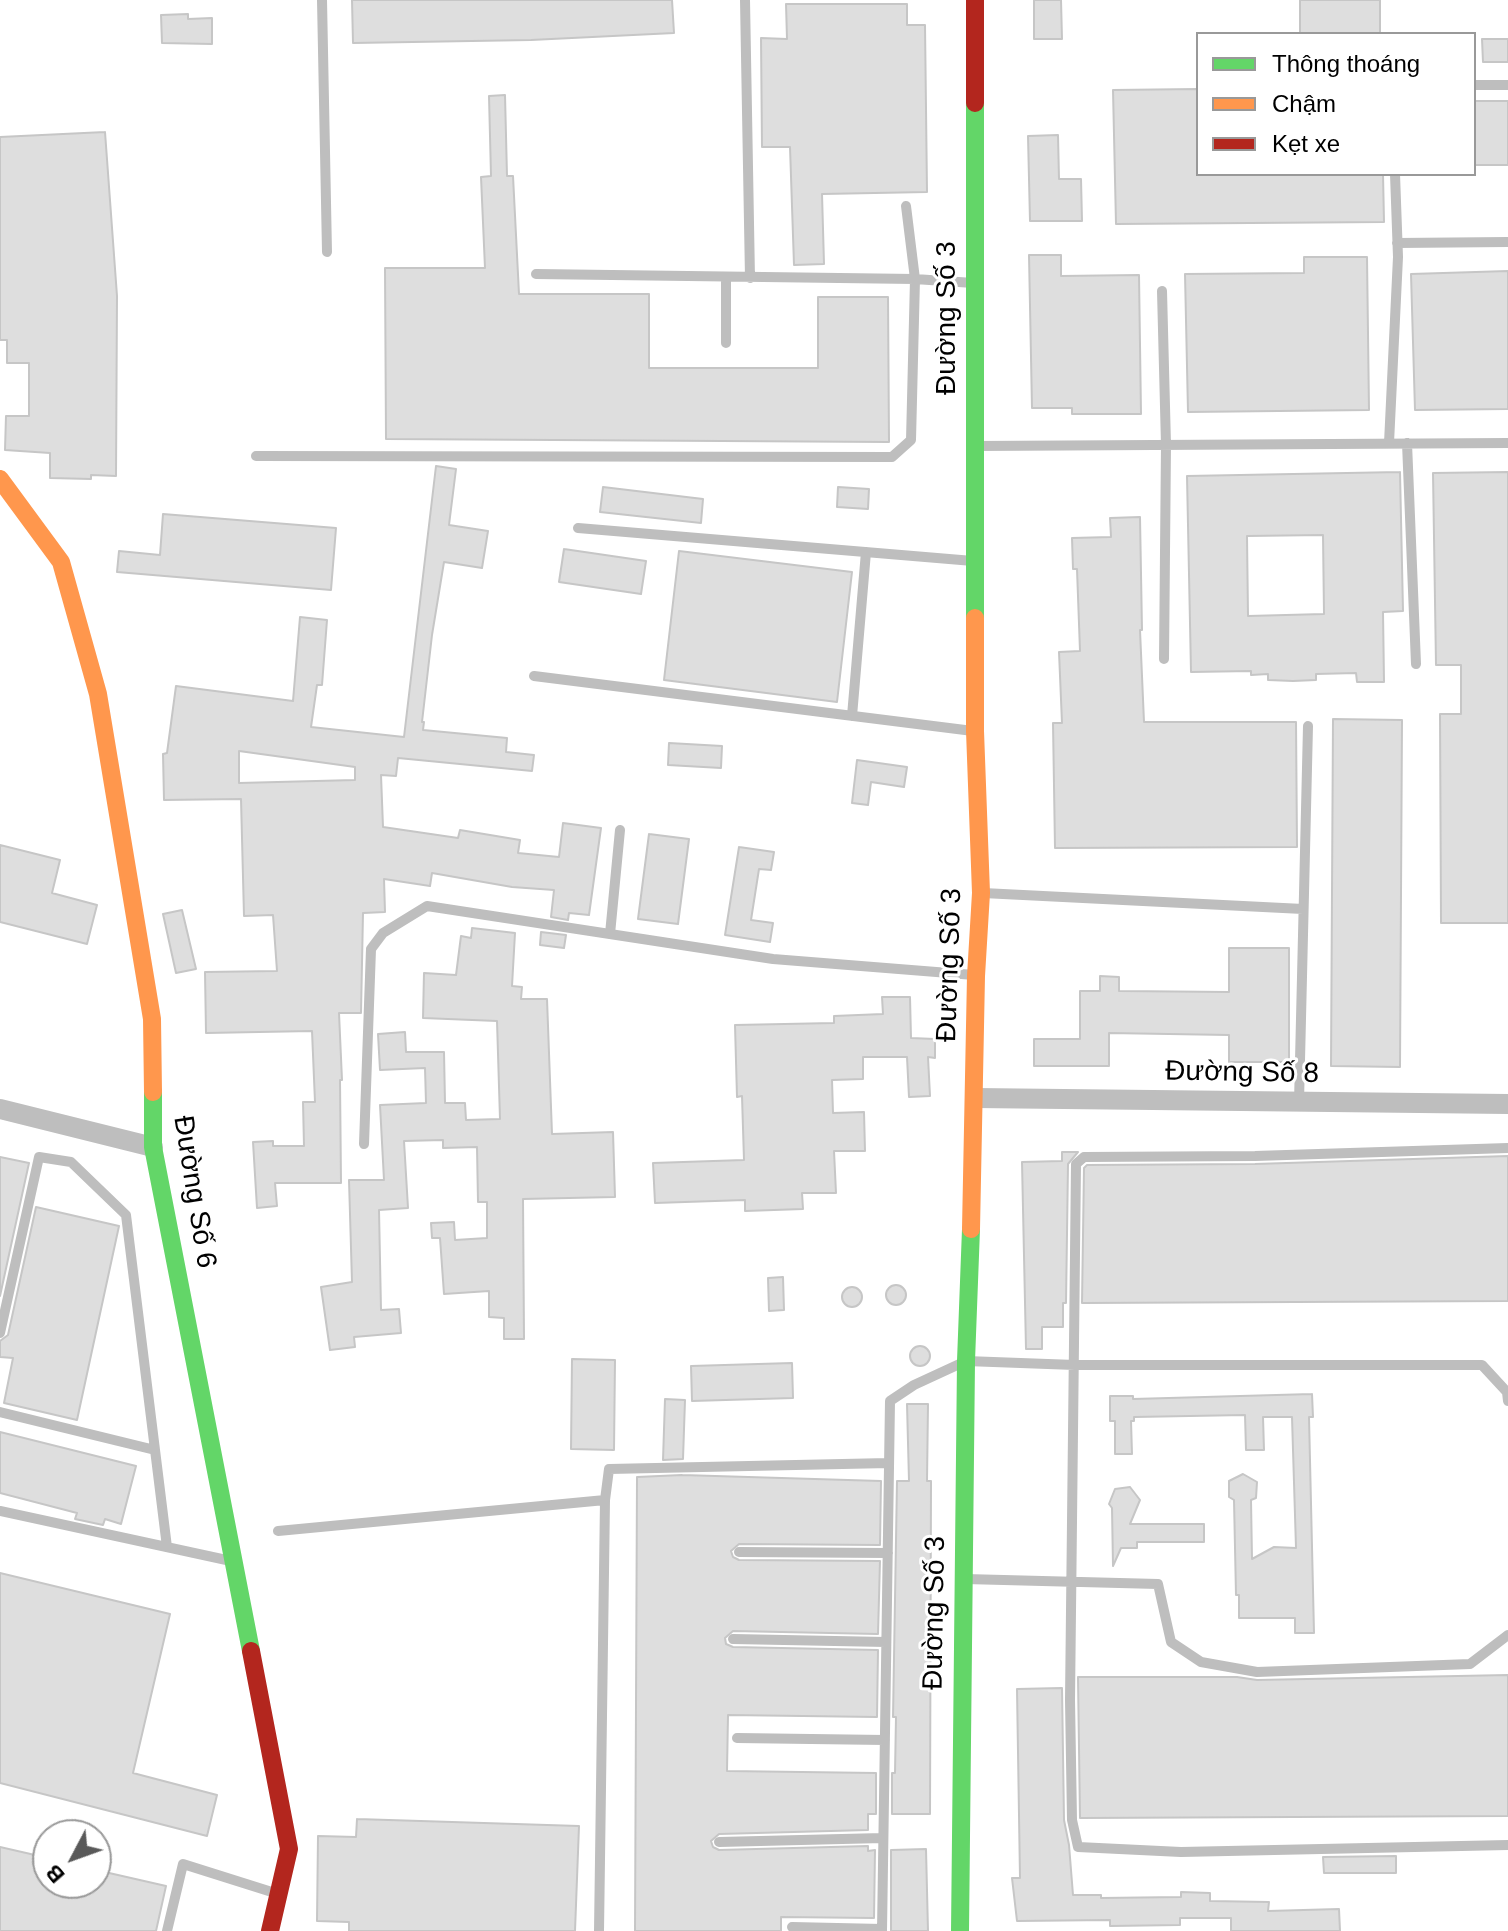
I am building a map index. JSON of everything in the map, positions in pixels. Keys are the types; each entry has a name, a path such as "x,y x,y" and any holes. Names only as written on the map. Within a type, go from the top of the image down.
{"street":[{"name":"Đường Số 3","path":"960,1931 966,1361 981,893 975,731 975,0"},
{"name":"Đường Số 6","path":"0,479 61,562 98,694 152,1019 153,1147 289,1849 270,1931"},
{"name":"Đường Số 8","path":"975,1098 1508,1104"},
{"path":"0,1109 153,1147"}],"lane":[{"path":"322,0 327,252"},
{"path":"745,0 750,278"},
{"path":"1476,85 1508,85"},
{"path":"1389,443 1397,243 1395,176"},
{"path":"256,456 892,457 911,440 915,279 906,206"},
{"path":"1397,243 1508,242"},
{"path":"536,274 915,279 975,283"},
{"path":"726,277 726,343"},
{"path":"1162,291 1166,445 1164,659"},
{"path":"1407,443 1416,664"},
{"path":"975,446 1508,443"},
{"path":"578,528 975,561"},
{"path":"852,716 866,552"},
{"path":"534,676 975,731"},
{"path":"1299,1102 1308,726"},
{"path":"610,934 620,830"},
{"path":"981,893 1303,909"},
{"path":"364,1144 371,949 383,933 427,906 773,959 976,976"},
{"path":"1508,1148 1255,1156 1084,1157 1076,1164 1071,1583 1072,1820 1078,1847 1181,1852 1508,1845"},
{"path":"0,1333 39,1157 71,1162 126,1215 167,1547"},
{"path":"792,1927 882,1930 890,1401 914,1385 966,1361 1075,1365 1482,1365 1507,1392 1508,1401"},
{"path":"0,1412 155,1450"},
{"path":"599,1931 605,1500 609,1469 889,1463"},
{"path":"278,1531 605,1500"},
{"path":"0,1511 233,1561"},
{"path":"739,1552 888,1553"},
{"path":"963,1579 1158,1584 1171,1642 1201,1662 1257,1672 1470,1664 1508,1635"},
{"path":"733,1639 886,1642"},
{"path":"737,1738 885,1740"},
{"path":"719,1842 883,1838"},
{"path":"167,1931 183,1864 279,1894"}],"building":[{"path":"352,0 672,0 674,33 531,40 353,43"},
{"path":"1034,0 1061,0 1062,39 1034,39"},
{"path":"1300,0 1380,0 1380,32 1300,32"},
{"path":"786,4 907,4 907,25 925,25 927,192 822,194 824,264 794,265 790,147 762,147 761,38 787,39"},
{"path":"188,14 188,19 212,18 212,44 162,43 161,15"},
{"path":"1482,39 1508,39 1508,62 1483,62"},
{"path":"1196,89 1196,176 1383,176 1384,222 1116,224 1113,90"},
{"path":"505,95 507,176 513,176 519,294 649,294 649,368 818,368 818,297 888,297 889,442 386,439 385,268 485,268 481,177 491,176 489,96"},
{"path":"1476,101 1508,101 1508,165 1476,165"},
{"path":"105,132 117,296 116,476 50,478 50,453 5,450 6,416 29,416 29,363 7,363 7,340 0,340 0,137"},
{"path":"1058,135 1059,179 1081,179 1082,221 1030,221 1028,136"},
{"path":"1029,255 1061,255 1061,276 1139,275 1141,414 1072,414 1072,408 1032,408"},
{"path":"1304,257 1367,257 1369,410 1188,412 1185,274 1304,273"},
{"path":"1508,271 1508,409 1415,410 1411,274"},
{"path":"436,466 456,469 449,525 488,531 482,568 444,562 432,635 423,730 507,738 506,752 534,755 532,771 398,758 396,776 381,775 383,827 458,838 460,830 520,840 518,853 559,857 563,823 601,828 589,915 569,913 568,920 551,917 554,890 512,887 432,873 430,886 384,879 385,912 363,913 361,1013 339,1013 341,1183 275,1183 277,1206 257,1208 253,1142 273,1141 273,1146 304,1146 303,1102 315,1102 312,1031 206,1033 205,972 277,971 273,915 244,916 241,799 164,800 163,754 167,753 176,686 293,701 300,617 327,620 322,685 317,685 311,727 404,737","holes":["239,751 355,767 355,780 239,783"]},
{"path":"1400,472 1403,611 1383,612 1384,682 1357,682 1356,673 1316,674 1316,680 1293,681 1268,680 1268,674 1251,675 1251,671 1191,672 1187,476","holes":["1323,535 1324,614 1248,616 1247,536"]},
{"path":"1508,472 1508,923 1441,923 1440,714 1461,714 1461,665 1436,665 1433,473"},
{"path":"603,487 703,499 701,523 600,512"},
{"path":"838,487 869,489 868,509 837,507"},
{"path":"163,514 336,528 331,590 117,572 119,551 160,555"},
{"path":"1140,517 1144,722 1296,722 1297,847 1055,848 1053,723 1062,723 1059,652 1080,651 1077,569 1073,569 1072,538 1111,537 1110,518"},
{"path":"564,549 646,561 641,594 559,582"},
{"path":"679,551 852,572 837,702 664,680"},
{"path":"1333,719 1402,720 1400,1067 1331,1066"},
{"path":"669,743 722,746 721,768 668,765"},
{"path":"857,760 907,767 904,787 871,782 868,805 852,803"},
{"path":"649,834 689,839 678,924 638,919"},
{"path":"0,845 60,860 52,893 97,905 87,944 0,922"},
{"path":"739,847 774,852 771,870 759,869 751,920 773,923 770,942 725,935"},
{"path":"182,910 196,969 176,973 163,914"},
{"path":"472,928 515,933 512,986 522,987 521,999 547,999 552,1134 613,1132 615,1197 523,1199 524,1339 504,1339 504,1318 489,1317 489,1291 444,1294 440,1238 432,1238 431,1223 454,1222 455,1240 487,1238 487,1202 478,1202 477,1147 443,1148 443,1140 404,1141 408,1208 379,1210 381,1310 399,1309 401,1333 354,1337 355,1347 330,1350 321,1287 352,1282 349,1180 384,1180 380,1105 426,1103 425,1068 380,1070 378,1034 405,1032 406,1052 444,1052 445,1103 465,1103 466,1120 500,1119 497,1021 423,1018 424,973 456,975 461,936 471,938"},
{"path":"541,932 566,935 564,948 540,945"},
{"path":"1229,948 1289,948 1289,1062 1229,1062 1229,1035 1109,1033 1109,1066 1034,1066 1034,1039 1080,1039 1080,991 1100,991 1100,976 1119,977 1119,991 1229,992"},
{"path":"882,997 910,997 911,1038 935,1039 935,1058 928,1057 930,1096 909,1097 907,1057 863,1057 863,1079 832,1080 833,1113 864,1112 865,1151 834,1151 836,1193 802,1193 803,1209 745,1211 745,1200 655,1203 653,1163 744,1160 742,1096 737,1097 735,1025 834,1023 834,1016 883,1014"},
{"path":"1062,1152 1078,1152 1068,1164 1063,1327 1042,1327 1042,1349 1026,1349 1022,1162 1062,1161"},
{"path":"1508,1156 1508,1301 1082,1303 1084,1168 1087,1165 1255,1164"},
{"path":"0,1157 29,1163 0,1296"},
{"path":"36,1207 119,1226 77,1420 4,1403 13,1358 0,1357 0,1341 8,1335"},
{"path":"783,1277 784,1310 769,1311 768,1278"},
{"path":"896,1285 903,1288 906,1295 903,1302 896,1305 889,1302 886,1295 889,1288"},
{"path":"852,1287 859,1290 862,1297 859,1304 852,1307 845,1304 842,1297 845,1290"},
{"path":"920,1346 927,1349 930,1356 927,1363 920,1366 913,1363 910,1356 913,1349"},
{"path":"572,1359 615,1360 614,1450 571,1449"},
{"path":"792,1363 793,1398 692,1401 691,1366"},
{"path":"1312,1394 1313,1417 1309,1417 1314,1633 1295,1633 1295,1618 1239,1618 1234,1500 1229,1497 1229,1481 1243,1474 1257,1482 1256,1498 1251,1500 1252,1559 1274,1547 1296,1548 1292,1417 1263,1417 1264,1450 1246,1450 1245,1415 1134,1417 1131,1421 1132,1454 1115,1454 1115,1421 1110,1421 1110,1396 1133,1396 1133,1399"},
{"path":"665,1399 685,1400 683,1459 663,1460"},
{"path":"907,1404 928,1404 927,1481 931,1481 930,1814 892,1814 896,1717 893,1717 897,1481 909,1481"},
{"path":"0,1432 136,1466 121,1524 105,1519 103,1525 75,1519 77,1513 0,1493"},
{"path":"682,1475 881,1481 880,1545 739,1544 731,1551 733,1557 739,1560 880,1561 878,1634 733,1631 725,1638 726,1644 733,1647 878,1650 877,1717 728,1715 727,1771 876,1773 876,1814 868,1814 868,1830 719,1834 711,1841 713,1847 719,1850 868,1846 868,1851 875,1850 874,1918 781,1917 781,1931 635,1931 637,1477"},
{"path":"1130,1487 1140,1500 1130,1524 1204,1524 1204,1542 1137,1542 1137,1548 1121,1548 1113,1566 1112,1508 1109,1504 1115,1489"},
{"path":"0,1573 170,1614 133,1773 217,1795 207,1836 0,1783"},
{"path":"1508,1675 1508,1816 1080,1818 1078,1677 1237,1677 1257,1680"},
{"path":"1062,1688 1064,1820 1073,1895 1101,1895 1101,1898 1181,1897 1181,1892 1210,1893 1210,1901 1269,1902 1268,1911 1339,1909 1340,1931 1231,1931 1231,1918 1180,1918 1180,1925 1110,1926 1110,1920 1017,1921 1012,1878 1020,1878 1017,1689"},
{"path":"357,1819 579,1826 575,1931 349,1931 349,1922 317,1921 318,1836 356,1837"},
{"path":"0,1847 32,1854 32,1899 112,1899 112,1874 166,1886 156,1931 0,1931"},
{"path":"926,1849 928,1931 891,1931 891,1850"},
{"path":"1396,1856 1396,1873 1324,1873 1323,1857"}],"traffic: fast":[{"path":"975,103 975,618"},
{"path":"153,1092 153,1147 251,1651"},
{"path":"960,1931 966,1361 971,1229"}],"traffic: slow":[{"path":"0,479 61,562 98,694 152,1019 153,1092"},
{"path":"971,1229 976,976 981,893 975,731 975,618"}],"traffic: jam":[{"path":"975,0 975,103"},
{"path":"251,1651 289,1849 270,1931"}]}
